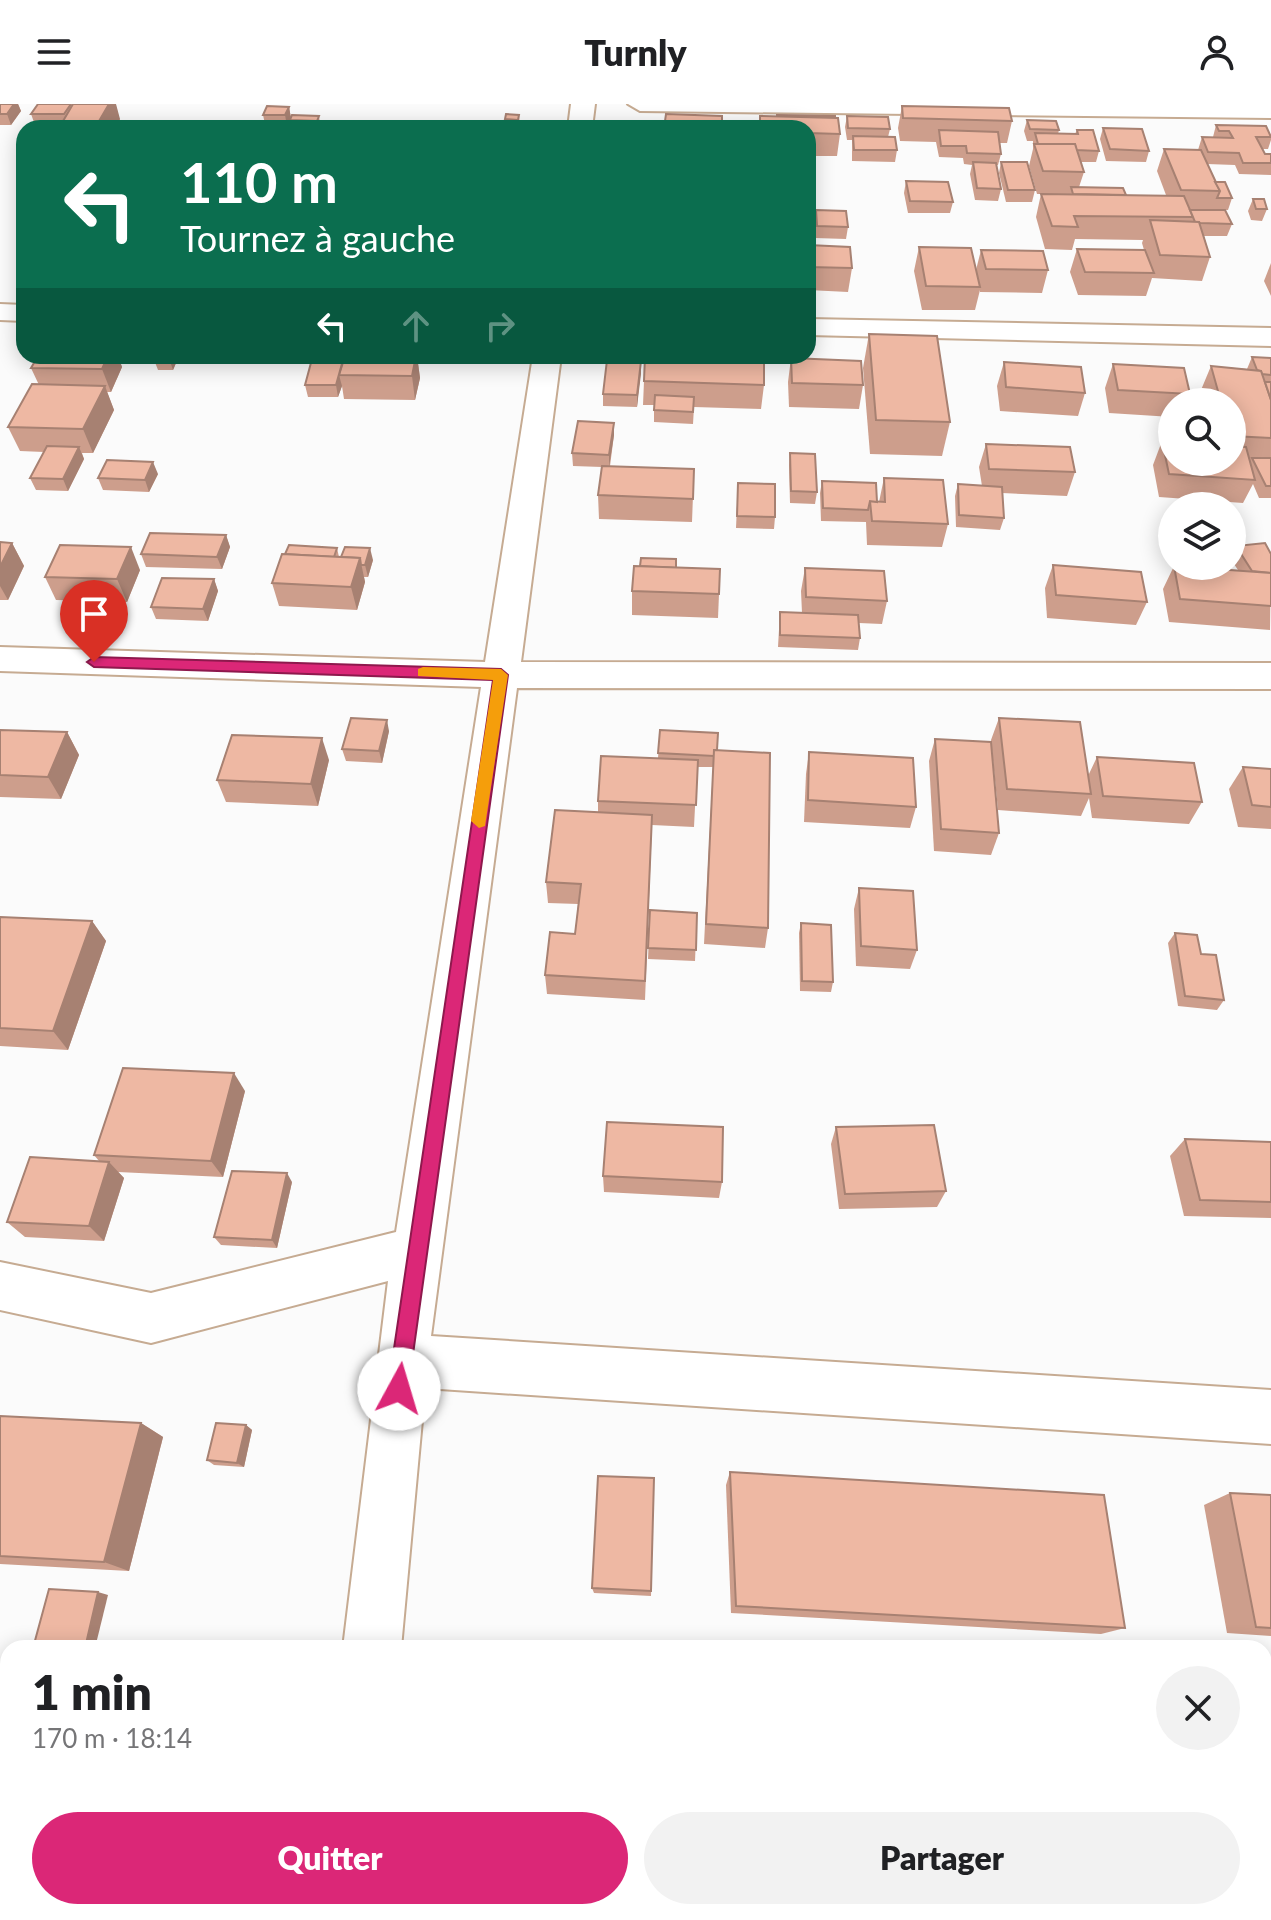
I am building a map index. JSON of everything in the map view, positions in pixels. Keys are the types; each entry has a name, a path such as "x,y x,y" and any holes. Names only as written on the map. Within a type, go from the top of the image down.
{"street":[{"path":"640,104 1271,111"},
{"path":"816,327 1271,337"},
{"path":"373,1640 402,1360 546,364"},
{"path":"0,659 501,675 1271,676"},
{"path":"0,1286 151,1318 417,1250"},
{"path":"402,1360 1271,1417"}],"building":[{"path":"0,104 14,104 7,114 0,114"},
{"path":"38,104 71,104 64,114 31,114"},
{"path":"73,104 109,104 100,120 64,120"},
{"path":"267,106 289,107 285,115 263,115"},
{"path":"902,106 1009,108 1012,121 903,118"},
{"path":"506,114 519,115 518,120 505,119"},
{"path":"666,114 722,116 722,120 665,120"},
{"path":"292,115 319,116 317,120 290,120"},
{"path":"760,116 838,118 840,134 816,133 816,120 760,120"},
{"path":"777,116 835,116 835,118"},
{"path":"847,116 888,117 890,129 848,128"},
{"path":"1027,120 1056,121 1059,130 1030,129"},
{"path":"1216,125 1266,126 1271,137 1256,137 1265,154 1271,154 1271,163 1243,163 1239,153 1208,152 1202,137 1233,138 1229,131 1219,131"},
{"path":"1103,128 1142,129 1149,151 1110,149"},
{"path":"939,130 998,132 1001,154 967,153 966,146 941,146"},
{"path":"1077,130 1093,130 1099,151 1076,150 1075,144 1038,144 1035,133 1078,134"},
{"path":"853,136 895,137 897,150 854,150"},
{"path":"1034,144 1075,144 1084,172 1043,171"},
{"path":"1164,149 1201,150 1220,191 1181,190"},
{"path":"973,162 996,163 1001,189 977,188"},
{"path":"1001,162 1027,162 1035,190 1008,190"},
{"path":"906,181 948,182 953,202 910,201"},
{"path":"1215,182 1225,182 1232,198 1217,198 1220,191"},
{"path":"1071,187 1123,188 1126,195 1073,194"},
{"path":"1041,194 1184,196 1193,217 1074,216 1078,227 1052,226"},
{"path":"1253,199 1264,199 1267,209 1256,209"},
{"path":"816,210 846,211 848,227 817,226"},
{"path":"1190,210 1225,210 1232,224 1195,222"},
{"path":"1150,220 1199,222 1210,257 1160,255"},
{"path":"816,245 850,247 852,268 816,267"},
{"path":"919,247 971,248 980,287 926,286"},
{"path":"1077,249 1145,250 1154,273 1085,272"},
{"path":"981,250 1043,251 1048,270 986,269"},
{"path":"869,334 937,336 950,422 876,420"},
{"path":"1252,357 1271,358 1271,375 1257,370"},
{"path":"816,359 861,361 863,385 792,383 791,364 816,364"},
{"path":"1004,362 1081,367 1085,393 1006,387"},
{"path":"33,364 104,364 102,369 31,368"},
{"path":"311,364 342,364 336,385 305,385"},
{"path":"342,364 414,364 412,376 339,375"},
{"path":"607,364 641,364 637,395 603,394"},
{"path":"645,364 764,364 764,385 644,381"},
{"path":"1113,364 1184,368 1189,388 1158,388 1158,392 1118,390"},
{"path":"1211,366 1261,371 1271,400 1271,438 1246,437 1246,388 1217,388"},
{"path":"1265,382 1271,382 1271,400"},
{"path":"32,384 105,386 83,429 8,427"},
{"path":"655,395 694,397 693,412 654,410"},
{"path":"578,421 614,423 609,455 572,453"},
{"path":"986,444 1070,447 1075,472 989,469"},
{"path":"47,446 79,447 63,479 30,478"},
{"path":"1246,447 1255,480 1198,476 1246,476"},
{"path":"790,453 815,454 817,492 791,491"},
{"path":"1252,458 1271,458 1271,486 1266,486"},
{"path":"107,460 153,462 145,480 98,478"},
{"path":"602,466 694,469 693,499 598,495"},
{"path":"884,478 943,480 948,524 872,521 870,501 885,502"},
{"path":"822,481 876,483 877,502 870,501 868,510 823,508"},
{"path":"738,483 775,484 775,517 737,516"},
{"path":"958,484 1002,487 1004,518 959,515"},
{"path":"150,533 226,535 217,557 141,554"},
{"path":"0,542 12,543 0,567"},
{"path":"1265,543 1271,554 1271,573 1252,571 1246,562 1246,545"},
{"path":"60,545 131,547 117,579 45,577"},
{"path":"289,545 337,548 334,557 285,554"},
{"path":"345,547 370,548 365,565 361,565 360,558 341,557"},
{"path":"282,554 360,558 351,587 272,583"},
{"path":"641,558 676,559 676,568 640,566"},
{"path":"1053,565 1141,572 1147,602 1056,595"},
{"path":"634,566 720,569 719,594 632,591"},
{"path":"805,568 884,571 887,601 806,597"},
{"path":"1246,571 1271,573 1271,606 1180,599 1177,580 1246,580"},
{"path":"162,578 214,579 203,609 151,607"},
{"path":"780,612 858,615 860,638 780,635"},
{"path":"351,718 387,720 379,751 342,749"},
{"path":"999,718 1080,722 1091,794 1007,789"},
{"path":"0,730 67,732 48,777 0,775"},
{"path":"660,730 718,733 717,750 714,750 714,756 658,753"},
{"path":"232,735 322,738 311,784 217,780"},
{"path":"935,739 991,742 999,833 941,829"},
{"path":"714,750 770,753 768,928 706,924"},
{"path":"809,752 913,758 916,807 808,800"},
{"path":"601,756 698,760 696,805 598,801"},
{"path":"1097,757 1194,763 1202,802 1103,796"},
{"path":"1243,767 1271,769 1271,807 1252,805"},
{"path":"555,810 652,815 645,981 545,975 550,932 575,934 581,884 546,882"},
{"path":"859,888 913,891 917,950 861,946"},
{"path":"650,910 697,913 696,950 648,948"},
{"path":"0,917 92,921 53,1031 0,1028"},
{"path":"801,923 831,925 833,982 802,981"},
{"path":"1175,933 1197,935 1201,954 1216,955 1224,1000 1185,996"},
{"path":"123,1068 234,1073 211,1161 94,1155"},
{"path":"607,1122 723,1127 722,1182 603,1176"},
{"path":"934,1125 946,1191 845,1194 836,1127"},
{"path":"1185,1139 1271,1142 1271,1202 1200,1200"},
{"path":"30,1157 109,1162 89,1226 7,1222"},
{"path":"232,1171 287,1173 272,1240 214,1237"},
{"path":"0,1416 141,1423 104,1562 0,1556"},
{"path":"216,1423 246,1425 237,1463 207,1460"},
{"path":"730,1472 1104,1495 1125,1628 736,1606"},
{"path":"598,1476 654,1478 651,1591 592,1588"},
{"path":"1230,1493 1271,1495 1271,1628 1256,1627"},
{"path":"49,1589 98,1592 87,1640 35,1640"}],"slow traffic":[{"path":"423,672 501,675 479,821"}],"route":[{"path":"94,662 501,675 399,1389"}]}
